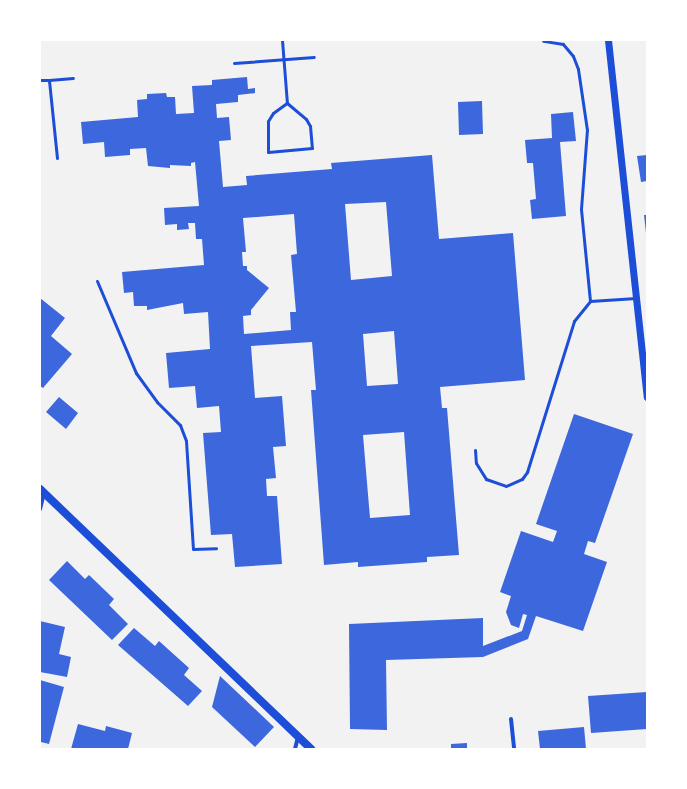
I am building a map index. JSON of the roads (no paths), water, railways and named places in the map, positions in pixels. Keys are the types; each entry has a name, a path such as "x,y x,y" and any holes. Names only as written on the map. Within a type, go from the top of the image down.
{"main road":[{"path":"42,491 311,749"}],"street":[{"path":"608,40 647,397"},
{"path":"40,509 42,491"},
{"path":"511,719 514,749"},
{"path":"295,749 298,737"}],"lane":[{"path":"282,40 287,103 306,119 310,126 312,148 268,152 268,121 274,113 287,103"},
{"path":"475,450 476,463 486,480 506,486 522,479 527,472 574,321 590,301 581,209 587,130 578,69 573,56 564,44 544,41"},
{"path":"234,63 314,57"},
{"path":"40,80 73,78"},
{"path":"49,80 57,158"},
{"path":"97,281 136,373 157,402 180,425 186,441 193,549 216,548"},
{"path":"590,301 636,298"}]}
